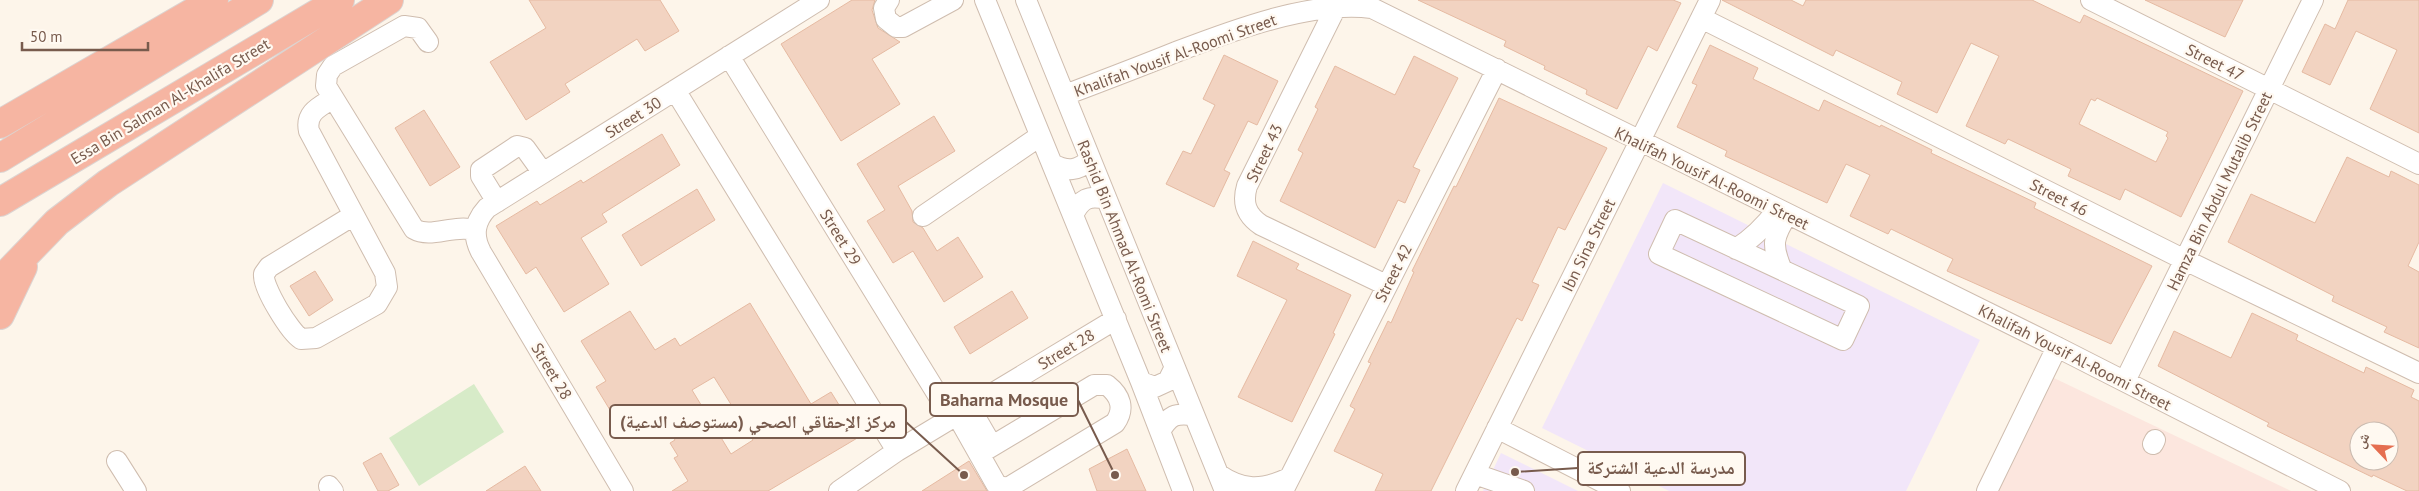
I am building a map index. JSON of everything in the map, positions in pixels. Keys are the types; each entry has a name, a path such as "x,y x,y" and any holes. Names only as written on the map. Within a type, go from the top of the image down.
{"highway":[{"path":"0,124 214,0"},
{"path":"0,158 258,0"},
{"name":"Essa Bin Salman Al-Khalifa Street","path":"0,202 340,0"},
{"path":"0,258 57,222 146,156 389,0"},
{"path":"0,281 57,222"},
{"path":"0,315 23,268 57,222"}],"street":[{"name":"Street 30","path":"475,230 483,213 497,202 819,0"},
{"path":"889,0 884,8 886,19 896,27 903,27 953,0"},
{"path":"985,0 1116,319 1183,491"},
{"name":"Rashid Bin Ahmad Al-Romi Street","path":"1026,0 1174,369 1222,482"},
{"name":"Ibn Sina Street","path":"1470,482 1710,0"},
{"name":"Street 47","path":"2091,0 2419,164"},
{"name":"Hamza Bin Abdul Mutalib Street","path":"2125,381 2314,0"},
{"name":"Khalifah Yousif Al-Roomi Street","path":"1065,96 1259,22 1310,10 1382,5 1497,69 1639,142 2057,347 2340,491"},
{"name":"Street 43","path":"1336,7 1247,186 1245,206 1251,217 1261,225 1386,285"},
{"name":"Street 46","path":"1701,18 2185,260 2419,373"},
{"path":"428,42 418,28 404,26 334,66 326,80 327,91 414,229 430,233 454,227 475,230"},
{"name":"Street 29","path":"729,56 960,414 986,450 996,484 1006,489 1115,423 1120,416 1121,402 1112,389 1098,384 986,450"},
{"name":"Street 42","path":"1222,482 1249,490 1286,485 1497,69"},
{"path":"675,90 898,451"},
{"path":"332,99 314,110 308,119 307,125 385,273 387,280 385,293 377,304 316,338 301,339 293,333 266,288 264,274 269,267 354,215"},
{"path":"923,216 1040,136"},
{"path":"497,202 480,176 481,170 517,146 525,148 543,172"},
{"path":"1052,164 1065,171 1079,169 1090,160"},
{"path":"1073,215 1079,202 1092,196 1106,198"},
{"path":"1736,249 1752,239 1782,213"},
{"path":"1782,213 1776,232 1774,251 1782,270"},
{"path":"1675,220 1736,249 1859,306 1843,340 1659,254 1675,220"},
{"name":"Street 28","path":"475,230 476,243 481,252 623,491"},
{"name":"Street 28","path":"839,491 898,451 1116,319"},
{"path":"1987,491 2057,347"},
{"path":"1141,382 1155,387 1168,381 1174,369"},
{"path":"1160,431 1167,419 1173,416 1180,413 1193,415"},
{"path":"1498,428 1620,491"},
{"path":"116,461 136,491"},
{"path":"1470,482 1524,491"}],"shaded area":[{"path":"1663,183 1980,340 1906,491 1669,491 1542,428"},
{"path":"2035,369 2291,491 1978,491"},
{"path":"1501,453 1578,491 1483,491"}],"green space":[{"path":"474,384 504,432 419,486 389,438"}],"building":[{"path":"529,0 660,0 679,31 645,51 637,39 565,84 570,92 526,120 490,62 546,28"},
{"path":"852,0 875,0 872,10 878,28 900,42 872,59 900,104 841,141 781,44"},
{"path":"1418,0 1673,0 1681,3 1657,51 1648,46 1617,109 1586,94 1587,90 1544,69 1545,66 1504,46 1506,41"},
{"path":"1722,0 1791,0 1803,6 1806,0 2032,0 2080,23 2084,15 2243,91 2181,217 2125,189 2120,200 2068,176 2071,169 2008,139 2005,144 1966,126 1999,56 1971,43 1937,113 1897,94 1902,82 1836,50 1833,56","holes":["2097,98 2168,132 2166,136 2168,138 2156,162 2079,124 2091,99 2095,101"]},
{"path":"2145,0 2243,0 2225,37"},
{"path":"2348,0 2419,0 2419,133 2370,109 2397,50 2356,31 2330,85 2302,72 2325,24 2335,29"},
{"path":"1710,45 1758,68 1753,79 1819,111 1824,100 1880,127 1881,125 1932,150 1931,153 2036,203 2034,208 2152,266 2111,344 1947,271 1953,259 1891,229 1888,234 1850,216 1870,175 1846,164 1827,203 1725,156 1727,151 1677,127 1697,85 1692,83"},
{"path":"1224,55 1278,81 1257,125 1248,121 1224,170 1230,173 1214,207 1166,184 1183,151 1191,154 1215,105 1203,99"},
{"path":"1414,56 1458,78 1413,167 1420,170 1405,203 1398,200 1375,248 1280,201 1303,153 1298,150 1318,109 1315,107 1335,66 1395,95"},
{"path":"1499,98 1607,148 1565,230 1558,227 1532,282 1539,285 1522,321 1517,318 1431,491 1375,491 1383,474 1334,451 1355,409 1350,406 1371,363 1368,362 1388,321 1391,323 1414,272 1412,271 1454,186 1456,187"},
{"path":"424,110 460,167 430,186 395,128"},
{"path":"934,116 955,151 898,186 912,211 913,222 923,228 937,251 958,237 983,277 944,302 913,251 893,263 867,221 885,210 857,164"},
{"path":"662,134 680,165 602,214 607,222 581,238 609,284 564,312 536,267 526,274 496,226 537,201 540,205 581,180 583,183"},
{"path":"2347,157 2389,177 2391,171 2419,185 2419,242 2408,266 2419,272 2419,348 2384,332 2387,327 2332,301 2334,296 2228,242 2251,194 2315,223"},
{"path":"697,189 715,220 641,266 622,235"},
{"path":"1253,241 1299,264 1296,269 1351,295 1333,333 1335,334 1292,422 1238,397 1287,300 1237,276"},
{"path":"315,271 333,300 309,316 290,286"},
{"path":"1012,291 1028,318 970,354 954,327"},
{"path":"750,303 811,404 831,392 859,437 768,491 672,491 688,481 674,458 678,456 670,443 675,440 658,412 624,433 596,387 606,381 581,341 630,311 655,350 675,338 680,346","holes":["714,377 753,440 731,454 692,390"]},
{"path":"2252,313 2298,335 2296,340 2364,373 2366,367 2414,390 2411,397 2419,401 2419,491 2407,491 2373,475 2372,477 2360,471 2399,471 2399,421 2349,421 2349,466 2267,426 2269,423 2158,366 2174,331 2231,358"},
{"path":"1127,449 1146,491 1097,491 1089,469"},
{"path":"381,453 399,485 388,491 378,491 363,463"},
{"path":"969,461 987,491 922,491"},
{"path":"525,466 541,491 486,491"}],"place":[{"name":"مدرسة الدعية الشتركة","path":"1515,472"},
{"name":"مركز الإحقاقي الصحي (مستوصف الدعية)","path":"964,475"},
{"name":"Baharna Mosque","path":"1115,475"}]}
